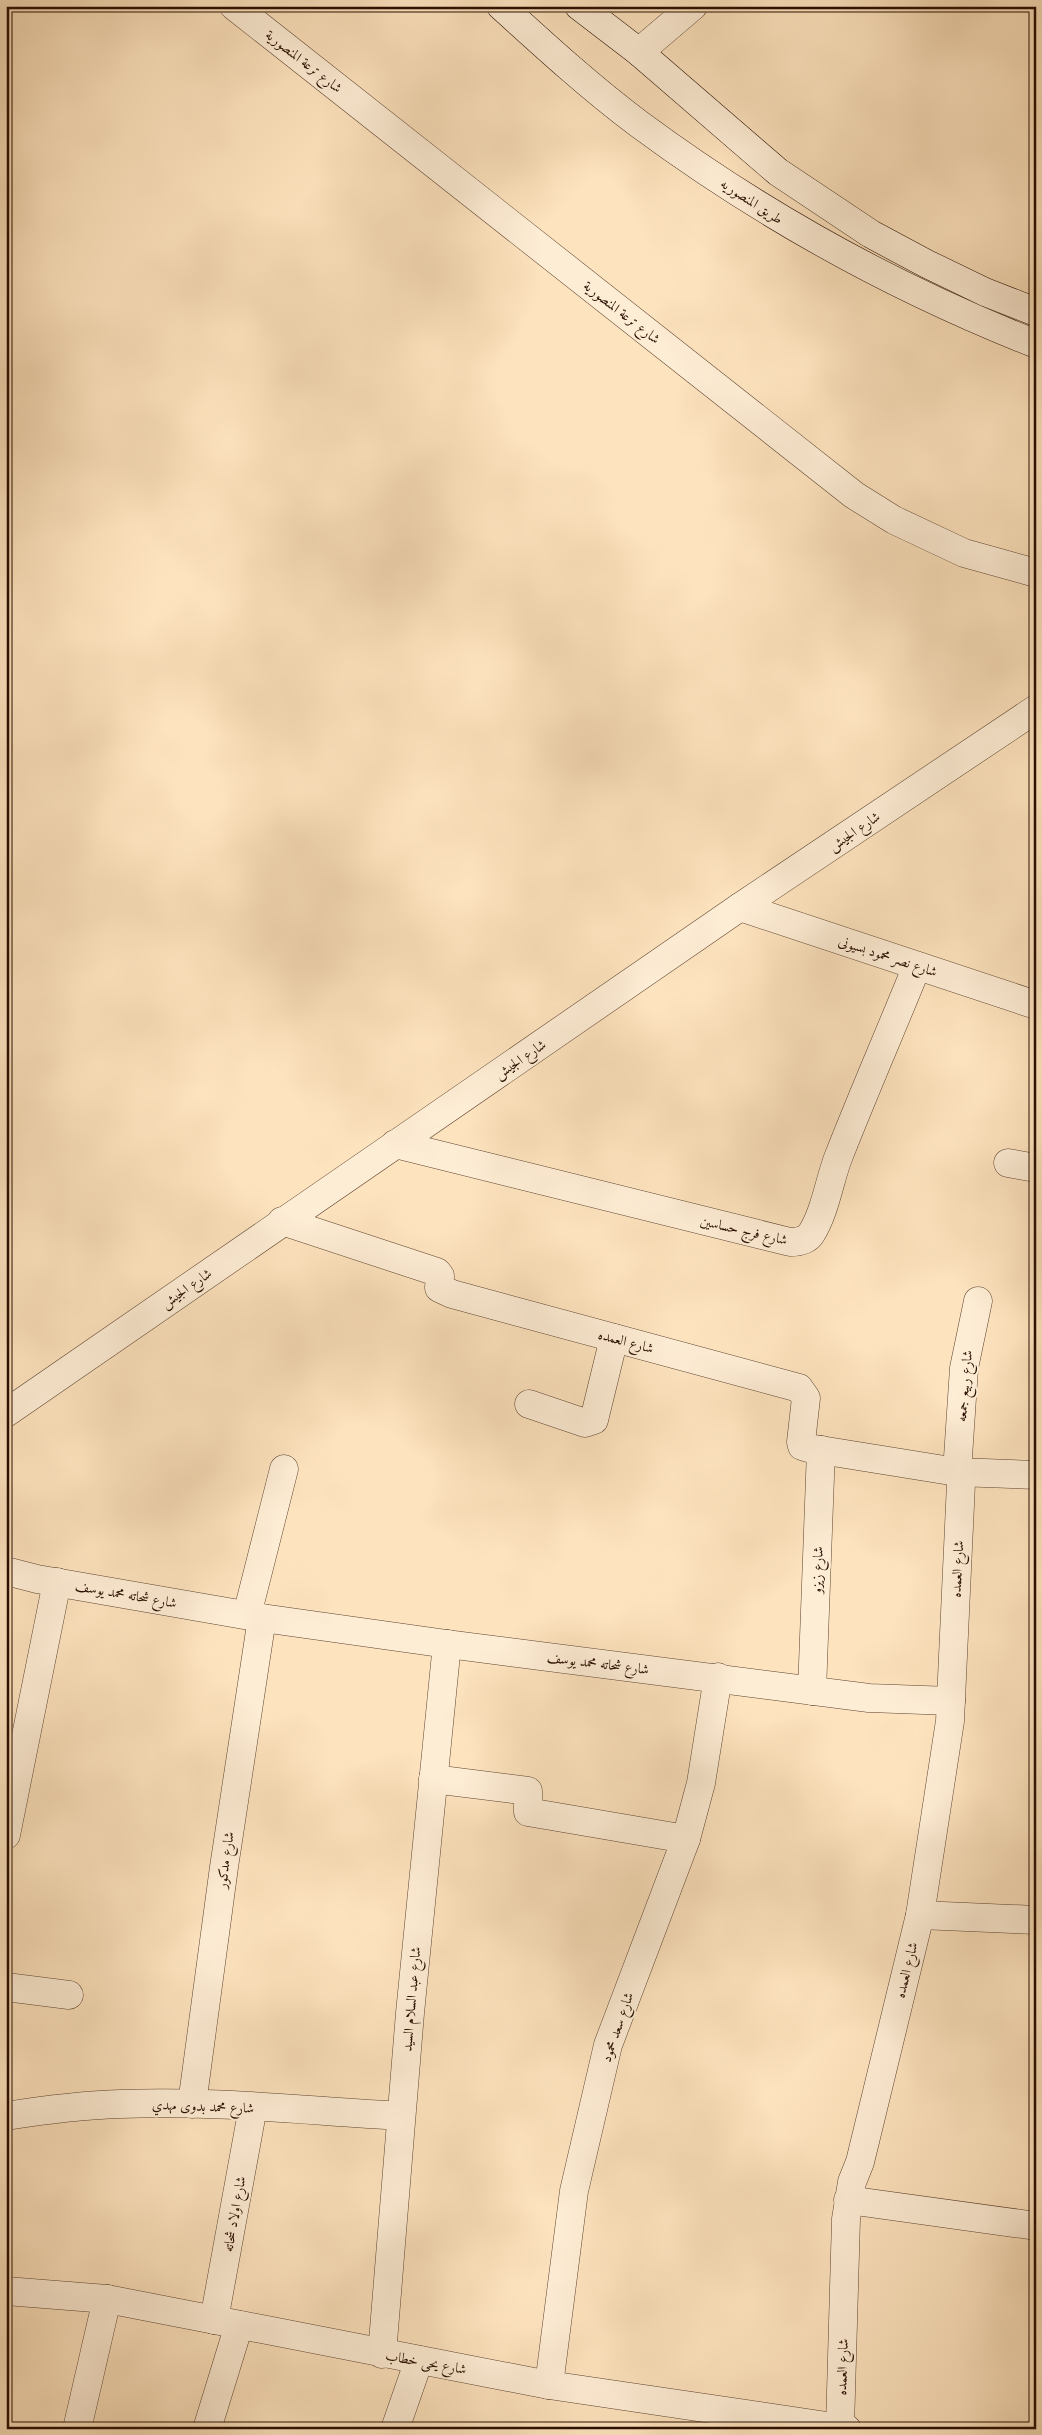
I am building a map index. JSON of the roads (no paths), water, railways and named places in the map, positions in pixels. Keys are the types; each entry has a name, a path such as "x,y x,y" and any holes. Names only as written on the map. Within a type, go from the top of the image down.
{"street":[{"name":"شارع ترعة المنصورية","path":"234,6 854,495 894,520 964,553 1036,573"},
{"name":"طريق المنصوريه","path":"500,6 567,66 638,123 712,176 781,220 864,267 942,305 1036,344"},
{"path":"579,6 639,52 785,178 871,234 927,264 1036,312"},
{"path":"639,52 693,6"},
{"name":"شارع الجيش","path":"6,1413 740,907 1036,709"},
{"name":"شارع نصر محمود بسيونى","path":"740,907 1036,1005"},
{"name":"شارع فرج حساسين","path":"395,1144 790,1242 799,1242 807,1238 818,1219 837,1160 917,966"},
{"path":"1008,1163 1036,1168"},
{"name":"شارع العمده","path":"282,1221 437,1272 440,1276 440,1288 452,1294 798,1388 806,1398 802,1446 958,1472 961,1483 950,1721 920,1915 860,2162 848,2200 844,2428"},
{"name":"شارع ربيع جمعه","path":"958,1472 964,1368 978,1301"},
{"path":"529,1404 586,1422 594,1420 614,1338"},
{"name":"شارع زيزو","path":"812,1691 821,1450"},
{"path":"254,1616 284,1469"},
{"path":"958,1472 1036,1475"},
{"name":"شارع شحاته محمد يوسف","path":"6,1571 57,1582 254,1616 447,1644 868,1698 951,1701"},
{"path":"6,1835 57,1582"},
{"name":"شارع مدكور","path":"192,2104 224,1867 254,1616"},
{"name":"شارع عبد السلام السيد","path":"382,2354 401,2116 447,1644"},
{"name":"شارع سعد محمود","path":"550,2385 574,2191 608,2045 686,1839 701,1783 718,1678"},
{"path":"433,1779 528,1791 528,1812 686,1839"},
{"path":"920,1915 1036,1920"},
{"path":"6,1987 69,1995"},
{"name":"شارع محمد بدوى مهدي","path":"6,2116 58,2108 112,2104 192,2104 401,2116"},
{"name":"شارع اولاد شحاته","path":"207,2429 226,2323 253,2107"},
{"path":"848,2200 1036,2226"},
{"name":"شارع يحى خطاب","path":"6,2291 107,2298 382,2354 550,2385 707,2418 844,2428"},
{"path":"77,2429 107,2298"},
{"path":"395,2429 419,2360"}]}
